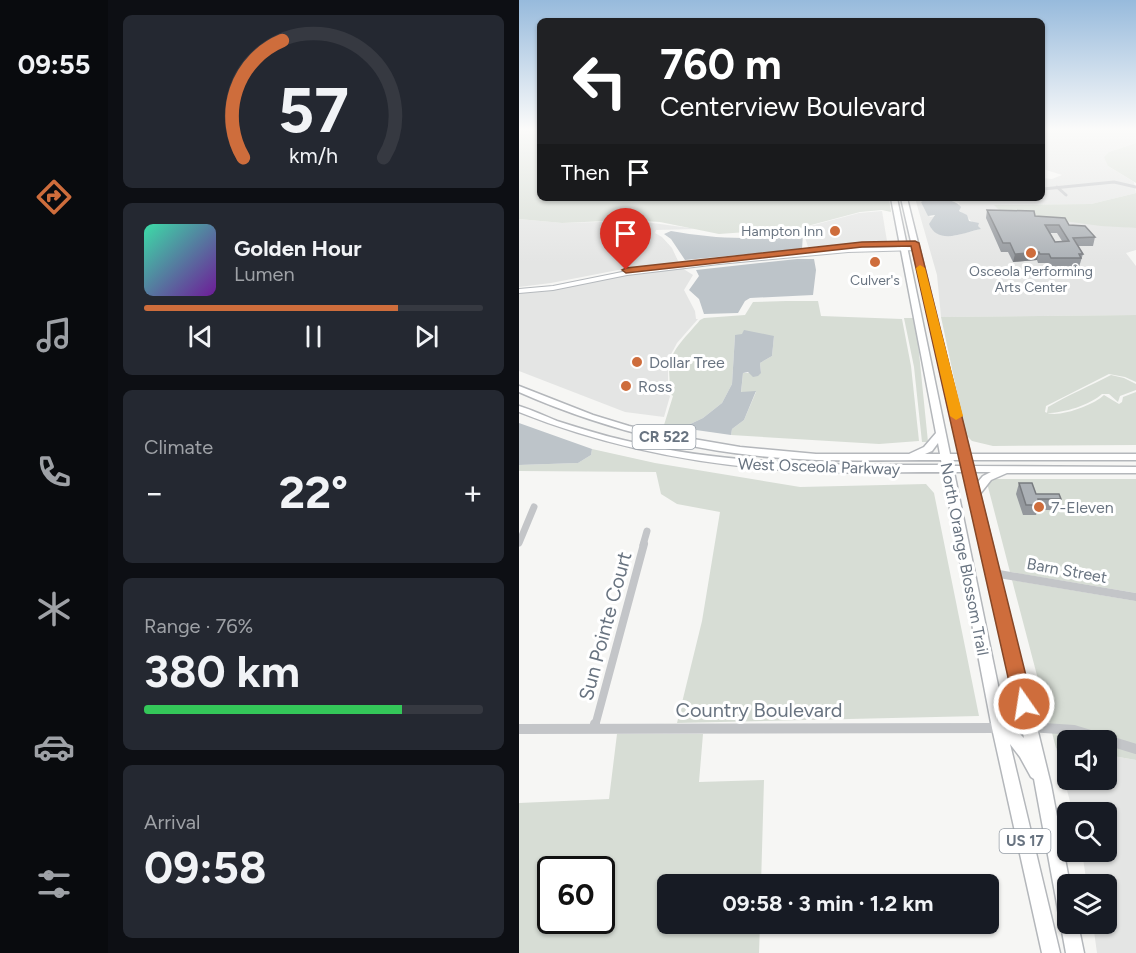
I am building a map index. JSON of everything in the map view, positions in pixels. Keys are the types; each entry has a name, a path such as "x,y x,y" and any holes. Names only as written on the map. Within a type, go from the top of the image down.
{"main road":[{"name":"North Orange Blossom Trail","path":"895,201 999,728 1051,953"},
{"name":"North Orange Blossom Trail","path":"905,201 1043,786 1059,874"},
{"name":"West Osceola Parkway","path":"519,389 561,407 608,423 698,443 793,455 898,457 946,463"},
{"name":"West Osceola Parkway","path":"519,409 599,438 696,458 803,468 946,463"},
{"path":"898,457 918,454 928,449 940,434"},
{"name":"CR 522","path":"946,463 966,457 1136,457"},
{"name":"CR 522","path":"946,463 969,469 1136,470"},
{"path":"974,494 987,477 1011,469"},
{"path":"999,728 1011,733 1019,742 1043,786"},
{"name":"North Orange Blossom Trail","path":"1071,934 1075,953"}],"street":[{"path":"1045,187 1114,182 1136,187"},
{"path":"1058,187 1066,195"},
{"path":"519,290 553,288 618,273 824,251 915,246"},
{"path":"519,543 534,507"},
{"name":"Sun Pointe Court","path":"594,729 647,531"},
{"name":"Barn Street","path":"993,573 1136,597"},
{"path":"1029,727 1074,730 1136,749"},
{"name":"Country Boulevard","path":"519,729 999,728"}],"shaded area":[{"path":"519,174 537,174 537,201 889,201 891,212 882,210 860,212 800,228 719,234 660,222 629,220 562,223 519,219"},
{"path":"1122,174 1134,182 1136,193 1091,204 995,205 1065,221 1136,228 1136,250 1126,253 1136,266 1136,315 941,317 937,275 916,201 928,201 926,210 930,217 936,216 931,228 938,234 954,236 980,229 959,210 959,203 951,201 1045,201 1045,178 1052,179 1062,175"},
{"path":"1122,174 1136,174 1136,183"},
{"path":"1136,193 1136,228 1101,226 1002,213 994,205 1091,204"},
{"path":"921,202 954,202 961,207 959,211 967,215 969,221 979,223 978,226 981,229 952,236 939,234 933,231 929,224 935,215 928,216"},
{"path":"882,211 887,241 808,247 803,231 806,227 859,213"},
{"path":"519,219 562,223 638,221 697,229 656,230 655,233 672,248 679,263 618,270 519,287"},
{"path":"671,231 737,238 769,237 802,232 802,249 685,260 671,239 664,234"},
{"path":"814,259 816,270 813,295 750,298 745,301 738,313 704,314 699,299 689,290 699,276 696,270"},
{"path":"682,268 693,275 684,290 695,311 696,319 698,319 677,343 668,360 666,393 670,396 664,417 625,412 519,371 519,293 628,274"},
{"path":"818,301 821,316 902,319 911,366 919,441 879,444 731,435 732,429 744,420 756,392 741,393 743,373 761,373 760,363 772,356 774,336 735,335 732,384 722,403 703,418 682,428 664,425 673,396 668,392 670,361 676,349 700,320 745,315 753,302"},
{"path":"1136,315 1136,382 1109,374 1046,406 1045,412 1058,414 1075,410 1104,395 1119,404 1123,397 1136,392 1136,445 993,446 972,441 966,435 941,317"},
{"path":"904,318 914,318 916,323 928,442 922,442 914,367"},
{"path":"744,330 774,336 772,356 760,363 761,373 753,377 748,372 743,373 741,392 756,391 744,420 732,429 731,435 682,428 703,418 722,403 732,384 735,335 742,334"},
{"path":"1111,375 1136,384 1136,390 1120,396 1118,402 1109,394 1102,394 1091,402 1076,408 1047,413 1048,407 1063,398"},
{"path":"519,423 592,449 591,455 578,463 519,465"},
{"path":"592,449 655,463 800,487 926,484 934,493 979,716 677,723 702,621 720,512 677,504 661,494 656,472 519,471 519,465 578,463 591,455"},
{"path":"991,479 1136,479 1136,593 1010,572 987,483"},
{"path":"1012,580 1136,601 1136,760 1117,757 1117,730 1057,730 1056,748"},
{"path":"617,734 703,734 699,782 764,780 761,874 657,874 657,934 760,934 759,953 519,953 519,803 609,799"},
{"path":"1117,757 1136,760 1136,953 1097,953 1094,934 1117,934 1117,874 1085,874 1084,862 1117,862 1117,802 1070,802 1067,790 1117,790"}],"building":[{"path":"987,210 1034,211 1035,216 1065,218 1069,225 1085,226 1095,237 1073,238 1083,254 1079,254 1081,258 1051,258 1049,254 1039,252 1015,254 1010,243 1003,243","holes":["1045,225 1059,225 1069,241 1055,242"]},
{"path":"1019,483 1032,483 1036,494 1059,494 1061,499 1038,499 1039,505 1026,505"}],"slow traffic":[{"path":"920,268 956,416"}],"place":[{"name":"Hampton Inn","path":"835,231"},
{"name":"Osceola Performing Arts Center","path":"1031,253"},
{"name":"Culver's","path":"875,262"},
{"name":"Dollar Tree","path":"637,362"},
{"name":"Ross","path":"626,386"},
{"name":"7-Eleven","path":"1039,507"}],"route":[{"path":"626,270 862,245 915,243 1024,704"}]}
